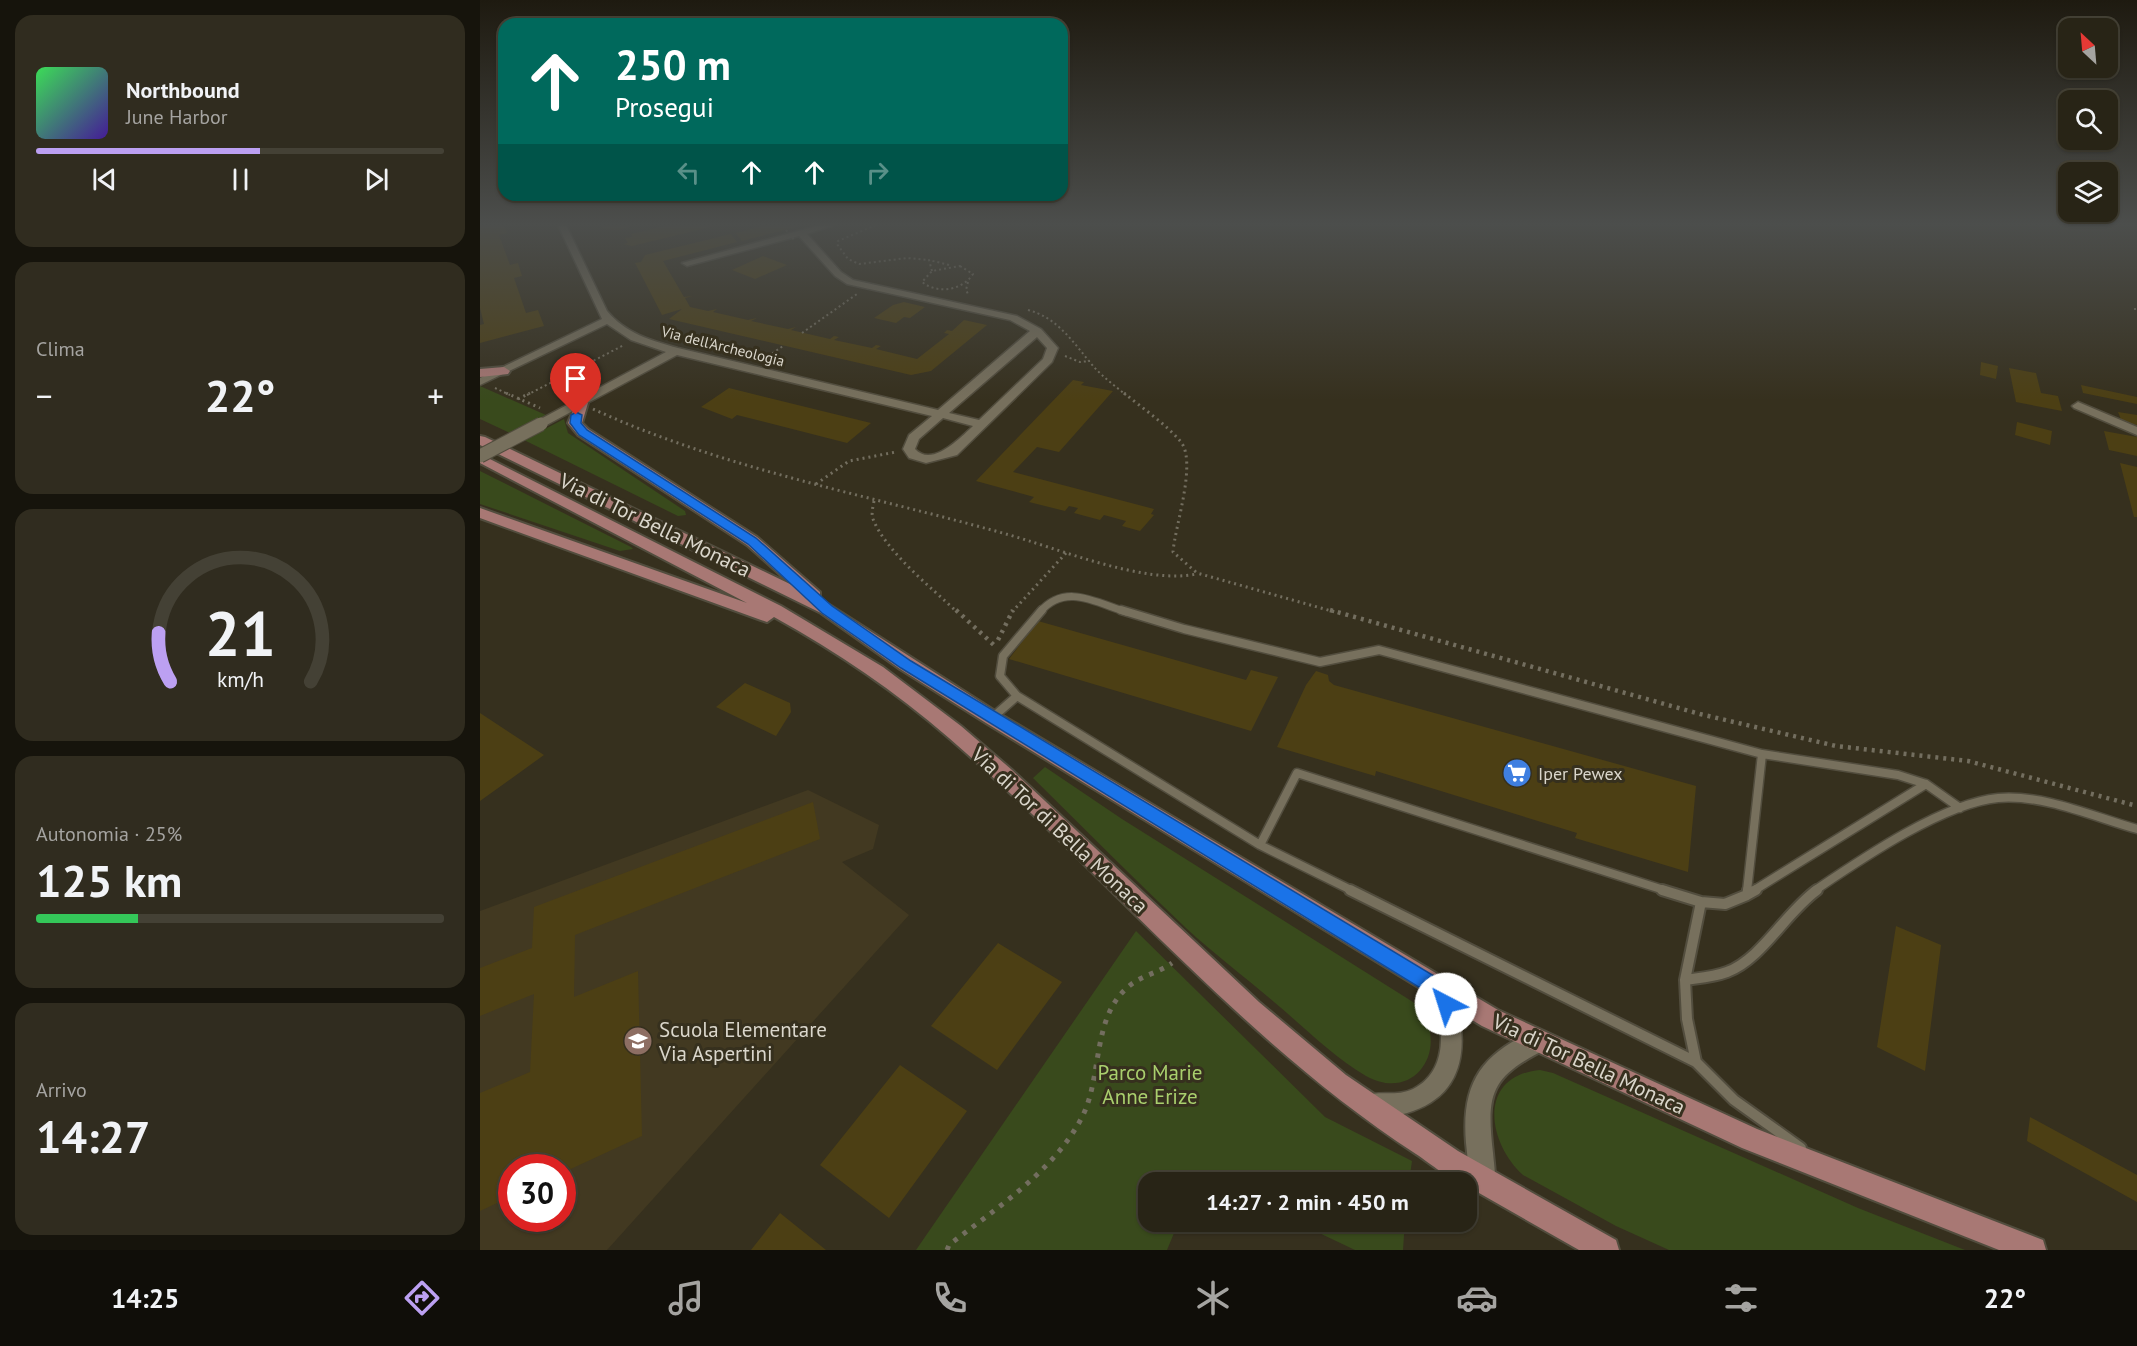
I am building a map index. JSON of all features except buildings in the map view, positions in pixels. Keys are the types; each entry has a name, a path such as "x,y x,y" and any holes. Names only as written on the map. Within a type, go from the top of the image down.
{"main road":[{"path":"482,380 504,371"},
{"path":"582,403 575,423 583,432 752,541 827,609"},
{"name":"Via di Tor Bella Monaca","path":"480,440 827,609 906,664 992,718 1443,991 1538,1041 1751,1139 2033,1250"},
{"name":"Via di Tor di Bella Monaca","path":"480,457 739,591 814,633 900,688 1019,787 1187,951 1305,1058 1365,1103 1483,1180 1606,1250"},
{"path":"480,513 814,633"},
{"path":"1483,1180 1478,1104 1483,1083 1506,1058 1538,1041"}],"street":[{"path":"504,371 608,320 590,283"},
{"path":"857,283 1004,316 1037,331 1050,343 1053,351 1048,360 956,450 943,457 919,458 909,449 911,441 939,414 1037,331"},
{"name":"Via dell'Archeologia","path":"608,320 638,338 676,351 982,424"},
{"path":"480,457 676,351"},
{"path":"2078,406 2137,431"},
{"path":"1365,1103 1403,1104 1422,1098 1435,1087 1445,1070 1451,1049 1452,1033 1443,991"}],"lane":[{"path":"1837,1173 1741,1105 1696,1062 1260,845 1017,696 1000,676 1003,656 1052,599 1070,595 1184,629 1320,662 1379,650 1762,754 1878,771 1926,784 1960,808"},
{"path":"992,718 1017,696"},
{"path":"1747,895 1762,754"},
{"path":"1260,845 1297,773 1701,902 1725,904 1747,895 1926,784"},
{"path":"1685,980 1722,974 1739,966 1757,951 1806,898 1872,855 1960,808 1989,799 2016,800 2137,829"},
{"path":"1696,1062 1687,1019 1685,980 1701,902"}],"path":[{"path":"924,283 928,287 954,292"},
{"path":"942,289 960,283"},
{"path":"967,283 966,290 969,296"},
{"path":"802,333 867,287"},
{"path":"962,294 980,299"},
{"path":"1018,308 1040,314 1070,335 1095,368 1182,443 1186,455 1185,472 1173,552 1197,573 1700,714 1836,746 1968,761 2137,806"},
{"path":"518,399 638,338"},
{"path":"750,369 783,346"},
{"path":"1053,351 1080,362 1090,361"},
{"path":"482,380 547,411 546,422"},
{"path":"582,403 645,433 815,485 919,511 1066,553 1160,575 1182,577 1197,573"},
{"path":"815,485 849,461 909,449"},
{"path":"874,501 872,513 874,522 892,545 996,646 1003,656"},
{"path":"996,646 1003,624 1015,605 1066,553"},
{"path":"947,1250 949,1245 1030,1179 1056,1153 1081,1119 1095,1083 1110,1010 1127,986 1159,974 1187,951"}],"shaded area":[{"name":"Scuola Elementare Via Aspertini","path":"808,790 879,825 873,849 842,862 909,915 607,1250 480,1250 480,911"}],"green space":[{"path":"480,386 546,415 510,433 480,419"},
{"path":"564,419 568,433 685,511 686,515 678,516 524,440"},
{"path":"480,471 633,549 620,551 480,504"},
{"path":"1045,767 1122,819 1413,1002 1425,1018 1430,1034 1430,1050 1415,1076 1401,1082 1385,1083 1366,1076 1318,1041 1197,938 1033,778"},
{"name":"Parco Marie Anne Erize","path":"1136,931 1325,1117 1412,1161 1410,1172 1138,1172 1138,1232 1174,1232 1167,1250 916,1250"},
{"path":"1540,1070 1553,1073 1858,1208 1965,1250 1669,1250 1616,1226 1523,1175 1511,1161 1496,1129 1494,1112 1497,1097 1506,1084 1520,1075"},
{"path":"1317,1232 1404,1232 1403,1250 1355,1250"}],"place":[{"name":"Iper Pewex","path":"1517,773"},
{"name":"Scuola Elementare Via Aspertini","path":"638,1041"}],"route":[{"path":"576,415 576,426 583,432 752,541 827,609 906,664 1443,991 1446,1004"}]}
